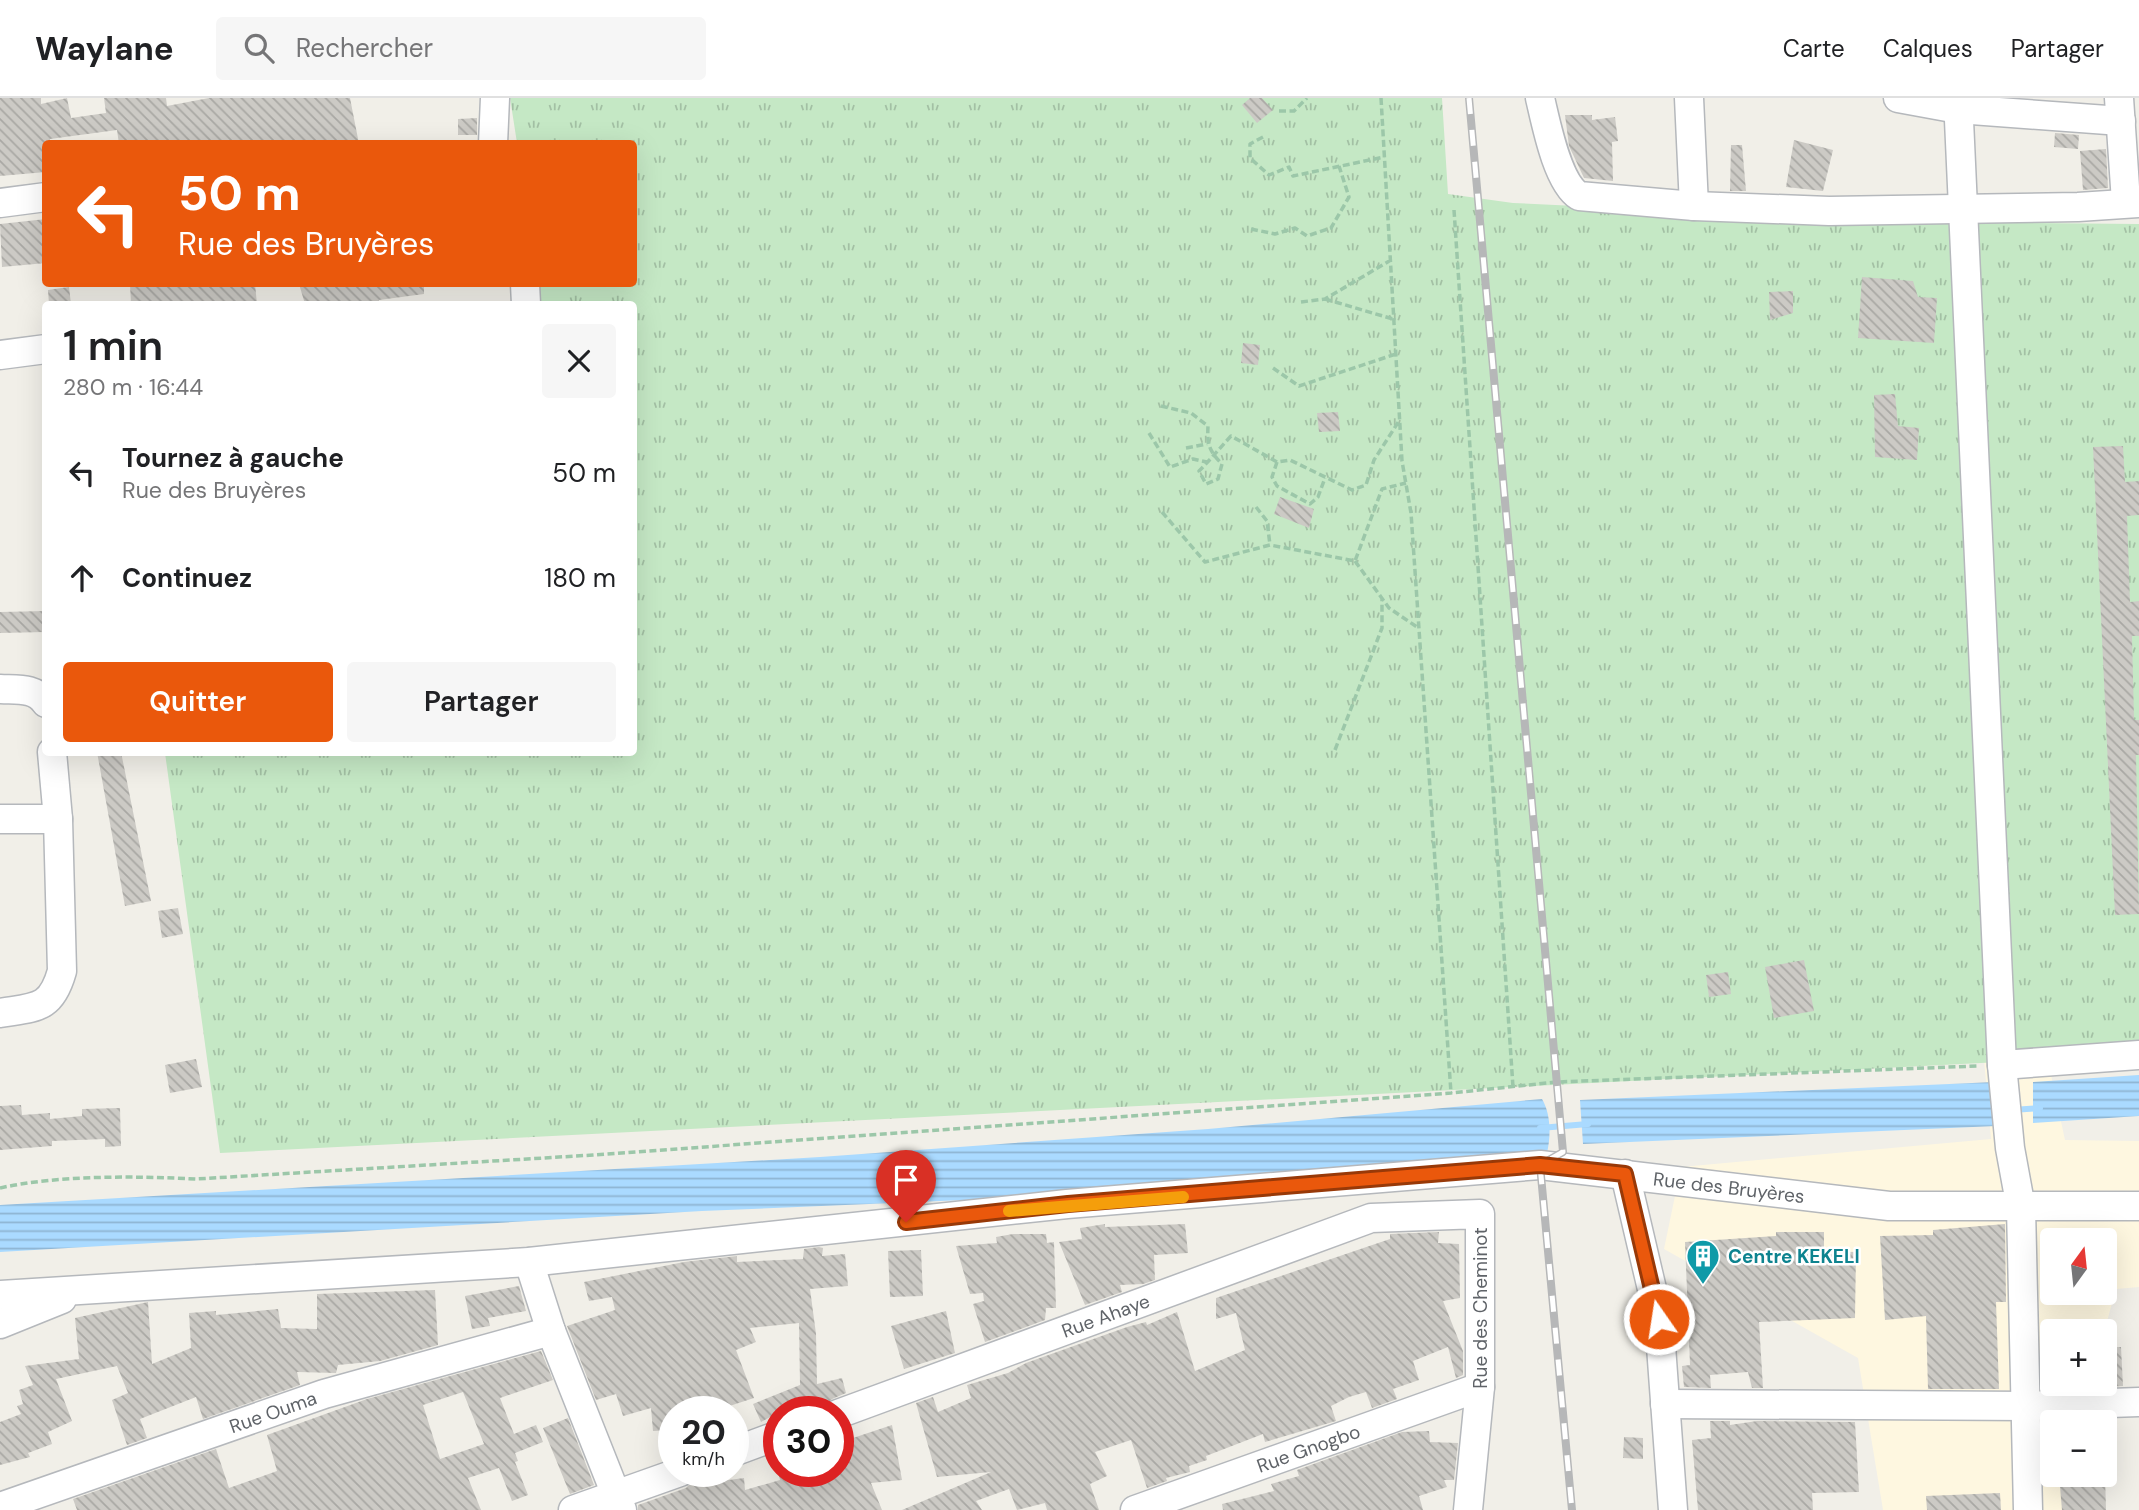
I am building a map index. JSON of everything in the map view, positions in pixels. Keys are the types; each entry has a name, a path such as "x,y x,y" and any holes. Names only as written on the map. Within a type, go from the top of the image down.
{"street":[{"path":"493,140 495,98"},
{"path":"1540,98 1552,147 1574,193 1694,206 1829,211 1962,210 2132,202 2120,110 1898,98"},
{"path":"1689,98 1694,206"},
{"path":"1958,103 2003,1071 2010,1148 2021,1208 2028,1406 2028,1510"},
{"path":"0,203 42,198"},
{"path":"0,355 42,350"},
{"path":"0,689 28,690 42,697"},
{"path":"0,1013 42,1006 56,992 62,971 58,819 52,756"},
{"path":"0,819 58,819"},
{"path":"2003,1071 2139,1055"},
{"name":"Rue des Bruyères","path":"0,1295 529,1262 1068,1204 1540,1165 1889,1206 2139,1206"},
{"path":"1625,1174 1659,1319 1673,1510"},
{"name":"Rue des Cheminot","path":"1371,1217 1480,1214 1480,1387 1468,1510"},
{"name":"Rue Ahaye","path":"854,1408 1371,1217"},
{"path":"529,1262 551,1331 619,1503"},
{"path":"0,1324 83,1290"},
{"name":"Rue Ouma","path":"0,1507 324,1394 551,1331"},
{"name":"Rue Gnogbo","path":"1135,1510 1480,1387"},
{"path":"1665,1404 2028,1406 2139,1402"},
{"path":"573,1510 619,1503 658,1483"}],"path":[{"path":"1279,111 1294,111 1307,98"},
{"path":"1381,98 1395,354 1411,513 1451,1093"},
{"path":"1264,137 1250,144 1250,158 1269,175 1289,167 1293,176 1384,157"},
{"path":"1251,229 1275,234 1295,228 1307,236 1331,228 1349,197 1339,166"},
{"path":"1454,210 1513,1087"},
{"path":"1325,299 1391,260"},
{"path":"1301,302 1325,299 1394,319"},
{"path":"1273,368 1299,386 1395,354"},
{"path":"1161,406 1191,413 1208,426 1207,444 1214,455 1222,464 1214,483 1206,484 1199,471 1208,462 1214,455 1231,436 1277,462 1290,460 1352,490 1366,485 1374,460 1400,419"},
{"path":"1149,433 1170,467 1193,458 1208,462"},
{"path":"1186,448 1207,444"},
{"path":"1277,462 1272,477 1278,486 1310,504 1318,497 1325,478"},
{"path":"1355,561 1382,489 1406,483"},
{"path":"1255,507 1267,521 1270,545"},
{"path":"1162,512 1205,562 1270,545 1355,561 1389,608 1417,627"},
{"path":"1335,750 1382,628 1382,598"},
{"path":"0,1188 27,1182 156,1177 196,1179 593,1155 1451,1093 1557,1082 2003,1071"}],"shaded area":[{"path":"1961,798 2051,1075 2065,1140 2139,1141 2139,1287 2118,1289 2118,1228 2040,1228 2040,1306 2111,1306 2108,1319 2040,1319 2040,1396 2087,1396 2083,1410 2040,1410 2040,1487 2080,1487 2082,1510 1883,1510 1858,1358 1664,1249 1681,1167 1991,1139"}],"green space":[{"path":"510,98 1442,98 1448,194 1513,203 1909,222 2139,224 2139,1055 220,1153 165,756 637,756 637,301 540,301 537,287 637,287 637,140 517,140"}],"water":[{"path":"2139,1075 2139,1116 2033,1123 2033,1082"},
{"path":"1995,1082 1996,1126 1583,1144 1580,1100"},
{"path":"1542,1099 1549,1125 1547,1153 1189,1180 988,1199 702,1211 0,1252 0,1205 820,1157 1208,1129"}],"building":[{"path":"0,98 41,98 41,104 67,98 71,118 106,113 104,98 166,98 167,106 209,98 350,98 358,140 118,140 117,130 42,140 42,172 0,176"},
{"path":"1250,98 1262,98 1273,110 1257,123 1242,105"},
{"path":"1565,115 1592,115 1592,120 1615,117 1618,141 1612,142 1613,181 1584,178 1569,146"},
{"path":"477,118 477,135 458,135 458,119"},
{"path":"2055,133 2079,135 2078,149 2054,147"},
{"path":"1794,140 1833,150 1823,191 1786,187"},
{"path":"1731,145 1742,145 1746,191 1730,191"},
{"path":"2106,149 2108,188 2083,190 2080,151"},
{"path":"42,219 42,263 2,267 0,224"},
{"path":"1862,277 1913,281 1918,297 1937,298 1934,343 1858,338"},
{"path":"69,287 71,301 49,301 48,290"},
{"path":"130,287 255,287 257,301 131,301"},
{"path":"300,287 424,287 424,294 379,301 304,301"},
{"path":"1793,291 1793,313 1770,320 1769,292"},
{"path":"1243,343 1260,345 1258,365 1241,363"},
{"path":"1895,394 1898,426 1919,428 1917,460 1875,457 1874,395"},
{"path":"1338,412 1340,431 1319,432 1317,413"},
{"path":"2123,446 2125,482 2139,481 2139,515 2127,516 2130,602 2139,601 2139,636 2132,636 2134,720 2139,720 2139,755 2136,755 2139,914 2115,915 2093,447"},
{"path":"1280,497 1314,509 1309,528 1274,514"},
{"path":"42,611 42,632 0,633 0,612"},
{"path":"98,756 122,756 151,901 125,906"},
{"path":"178,908 183,934 162,938 158,911"},
{"path":"1804,960 1814,1011 1774,1018 1765,967"},
{"path":"1728,972 1731,994 1709,997 1706,975"},
{"path":"196,1059 202,1087 170,1093 165,1065"},
{"path":"21,1105 22,1115 50,1113 50,1119 82,1116 82,1109 120,1108 121,1146 105,1147 105,1139 52,1141 52,1146 0,1150 0,1106"},
{"path":"1105,1224 1105,1227 1185,1224 1188,1253 1154,1255 1155,1280 1143,1284 1120,1285 1122,1292 1085,1305 1059,1242 1082,1239 1080,1228"},
{"path":"2005,1224 2006,1302 1996,1302 1999,1389 1928,1389 1926,1316 1885,1320 1880,1236 1933,1235 1933,1230"},
{"path":"1439,1232 1438,1243 1459,1244 1460,1298 1443,1301 1463,1351 1463,1375 1456,1378 1448,1347 1413,1361 1419,1380 1393,1389 1397,1399 1372,1408 1366,1392 1349,1397 1331,1406 1336,1421 1265,1442 1263,1434 1206,1456 1207,1460 1189,1466 1190,1472 1166,1478 1167,1481 1147,1488 1131,1440 1095,1452 1107,1476 1090,1484 1099,1510 1047,1510 1045,1503 1017,1510 1009,1489 976,1501 982,1510 902,1510 991,1472 937,1477 916,1403 933,1397 938,1412 971,1398 967,1385 1008,1373 1026,1363 1127,1327 1146,1322 1147,1325 1177,1312 1195,1371 1245,1350 1236,1313 1216,1319 1216,1298 1390,1239 1390,1234"},
{"path":"1776,1232 1824,1232 1824,1251 1856,1252 1855,1318 1759,1322 1763,1388 1752,1388 1748,1372 1710,1375 1711,1388 1684,1387 1682,1366 1690,1365 1685,1242 1776,1236"},
{"path":"1046,1234 1047,1243 1054,1242 1056,1308 1046,1308 1045,1320 985,1342 973,1304 984,1301 983,1293 970,1294 956,1246 997,1243 996,1237"},
{"path":"823,1248 822,1256 845,1254 848,1286 810,1289 816,1334 817,1384 842,1378 846,1393 839,1396 773,1396 800,1385 799,1323 750,1328 756,1342 736,1350 754,1398 658,1396 658,1431 653,1431 651,1408 623,1416 616,1394 596,1400 567,1326 615,1310 612,1297 589,1301 584,1282 684,1262 737,1256 737,1262 803,1259 804,1249"},
{"path":"921,1250 923,1296 890,1297 888,1251"},
{"path":"519,1286 526,1311 488,1318 490,1326 472,1329 465,1296"},
{"path":"435,1290 438,1345 380,1361 338,1365 336,1373 297,1372 300,1385 203,1419 196,1397 140,1419 147,1438 127,1445 112,1400 128,1393 117,1366 56,1379 72,1421 48,1432 52,1444 28,1453 30,1457 0,1465 0,1422 21,1414 17,1406 23,1404 19,1390 33,1385 25,1366 79,1359 75,1318 148,1302 152,1364 191,1348 189,1313 216,1311 216,1315 278,1309 281,1328 317,1329 317,1294"},
{"path":"946,1311 955,1353 904,1369 891,1326"},
{"path":"2117,1347 2121,1347 2123,1386 2117,1386"},
{"path":"541,1351 553,1380 500,1398 514,1434 536,1425 543,1442 515,1453 518,1461 515,1462 528,1495 512,1501 499,1468 468,1478 481,1510 77,1510 73,1499 216,1449 229,1488 277,1471 267,1435 367,1399","holes":["463,1392 484,1444 440,1459 423,1405"]},
{"path":"763,1400 761,1422 753,1404"},
{"path":"568,1418 594,1485 570,1494 543,1428"},
{"path":"1710,1421 1730,1421 1730,1425 1757,1421 1855,1422 1859,1492 1812,1493 1813,1510 1698,1510 1692,1440 1711,1438"},
{"path":"892,1425 902,1480 871,1483 882,1510 638,1510 638,1505 687,1487 745,1487 745,1490 763,1485 763,1487 854,1487 854,1438"},
{"path":"1429,1431 1430,1442 1458,1443 1454,1480 1444,1480 1447,1487 1419,1496 1423,1510 1223,1510 1222,1504 1274,1491 1271,1484 1299,1476 1297,1470 1402,1432"},
{"path":"1624,1437 1643,1438 1643,1459 1623,1458"},
{"path":"2060,1487 2105,1487 2106,1510 2062,1510"},
{"path":"2000,1493 2001,1510 1927,1510 1926,1496"}],"waterway":[{"path":"2012,1110 2040,1108"},
{"path":"1540,1128 1588,1124"}],"railway":[{"path":"1469,98 1563,1152 1540,1165 1572,1510"}],"slow traffic":[{"path":"1009,1211 1068,1204 1183,1197"}],"place":[{"name":"Centre KEKELI","path":"1703,1286"}],"route":[{"path":"906,1222 1068,1204 1216,1194 1540,1165 1625,1174 1659,1319"}]}
